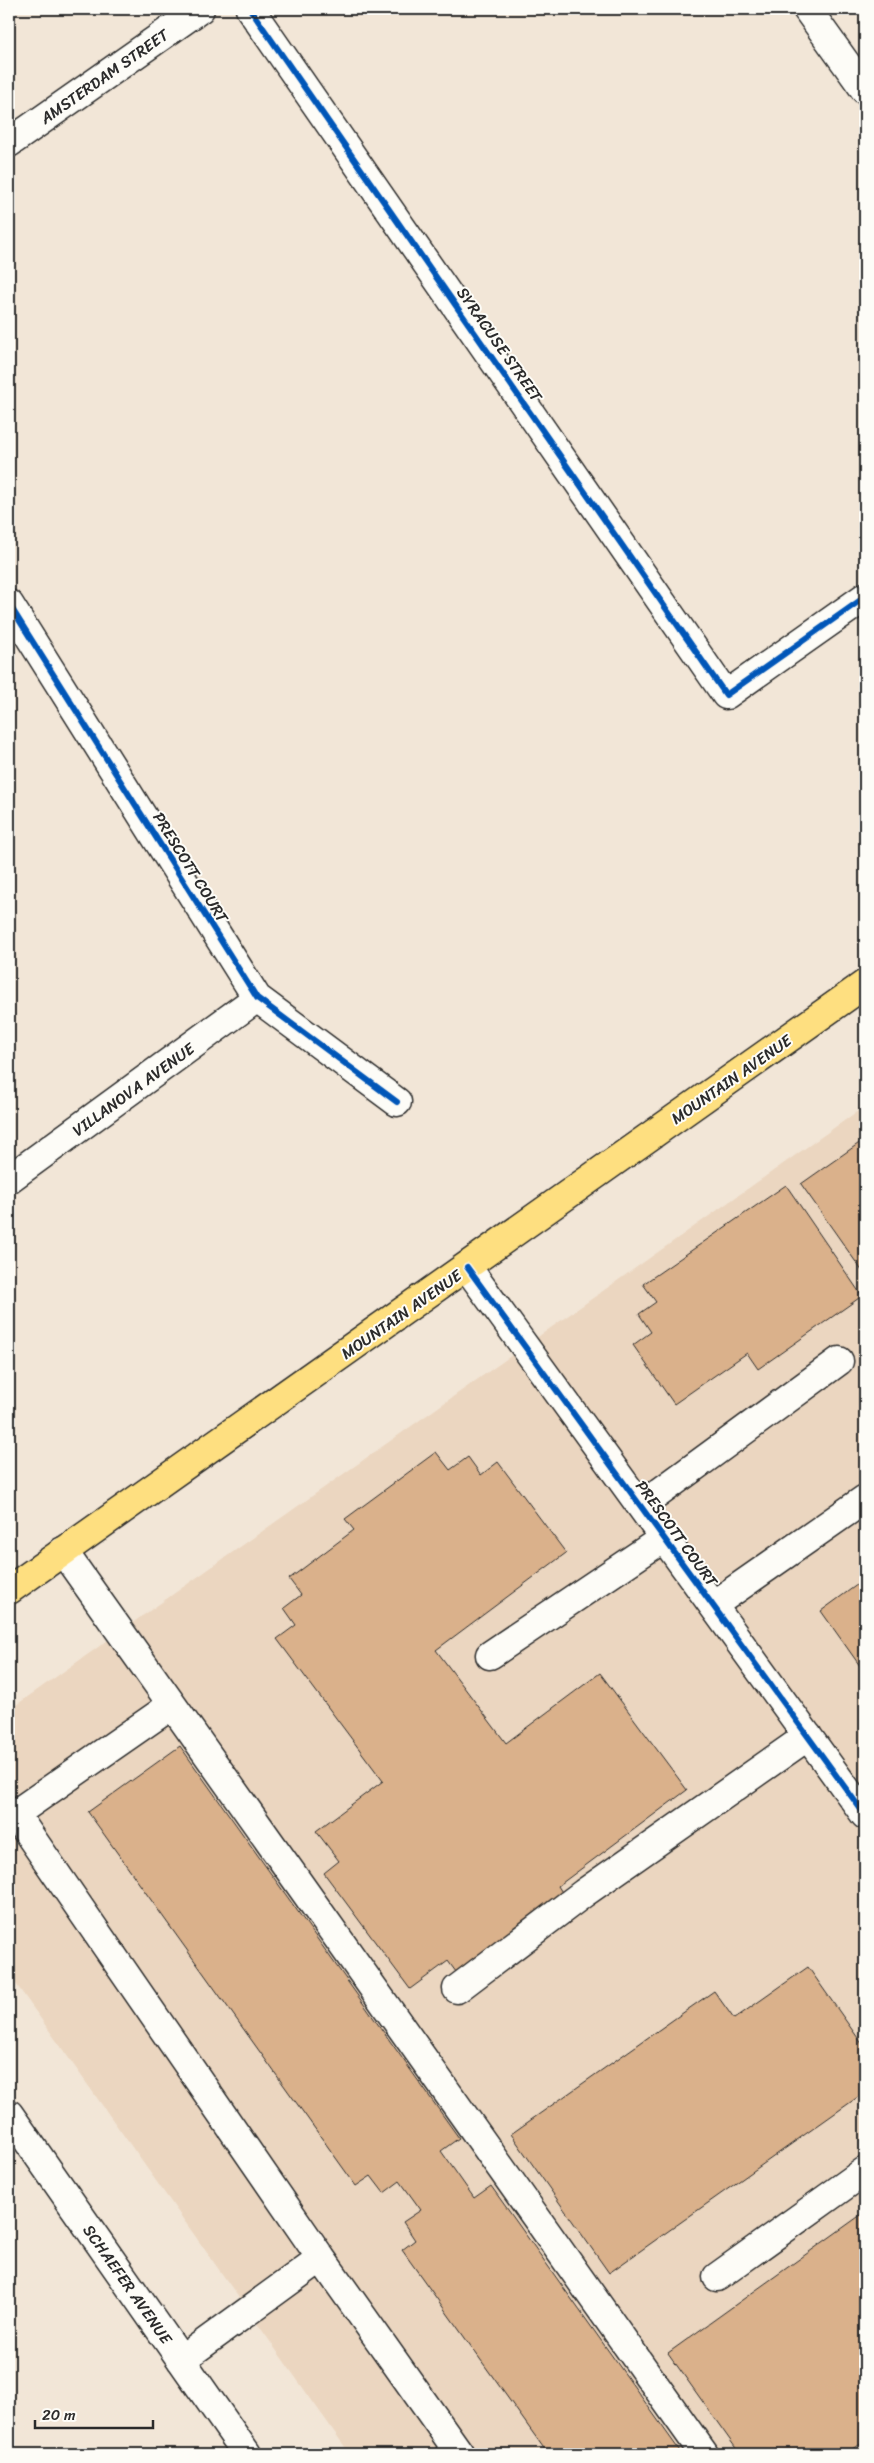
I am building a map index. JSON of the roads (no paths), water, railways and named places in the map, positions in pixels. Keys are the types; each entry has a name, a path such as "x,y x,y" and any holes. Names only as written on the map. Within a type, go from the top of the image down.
{"main road":[{"name":"MOUNTAIN AVENUE","path":"9,1590 865,984"}],"street":[{"name":"AMSTERDAM STREET","path":"9,143 200,9"},
{"name":"SYRACUSE STREET","path":"250,9 726,695 865,597"},
{"path":"807,9 865,90"},
{"name":"PRESCOTT COURT","path":"9,604 257,998 397,1102"},
{"name":"VILLANOVA AVENUE","path":"9,1179 257,998"},
{"name":"PRESCOTT COURT","path":"466,1267 865,1816"},
{"path":"640,1506 839,1361"},
{"path":"713,1605 865,1499"},
{"path":"490,1655 664,1538"},
{"path":"63,1551 704,2454"},
{"path":"172,1705 15,1814 321,2258 460,2454"},
{"path":"457,1989 584,1893 808,1736"},
{"name":"SCHAEFER AVENUE","path":"9,2114 247,2454"},
{"path":"717,2277 865,2171"},
{"path":"181,2360 321,2258"}]}
